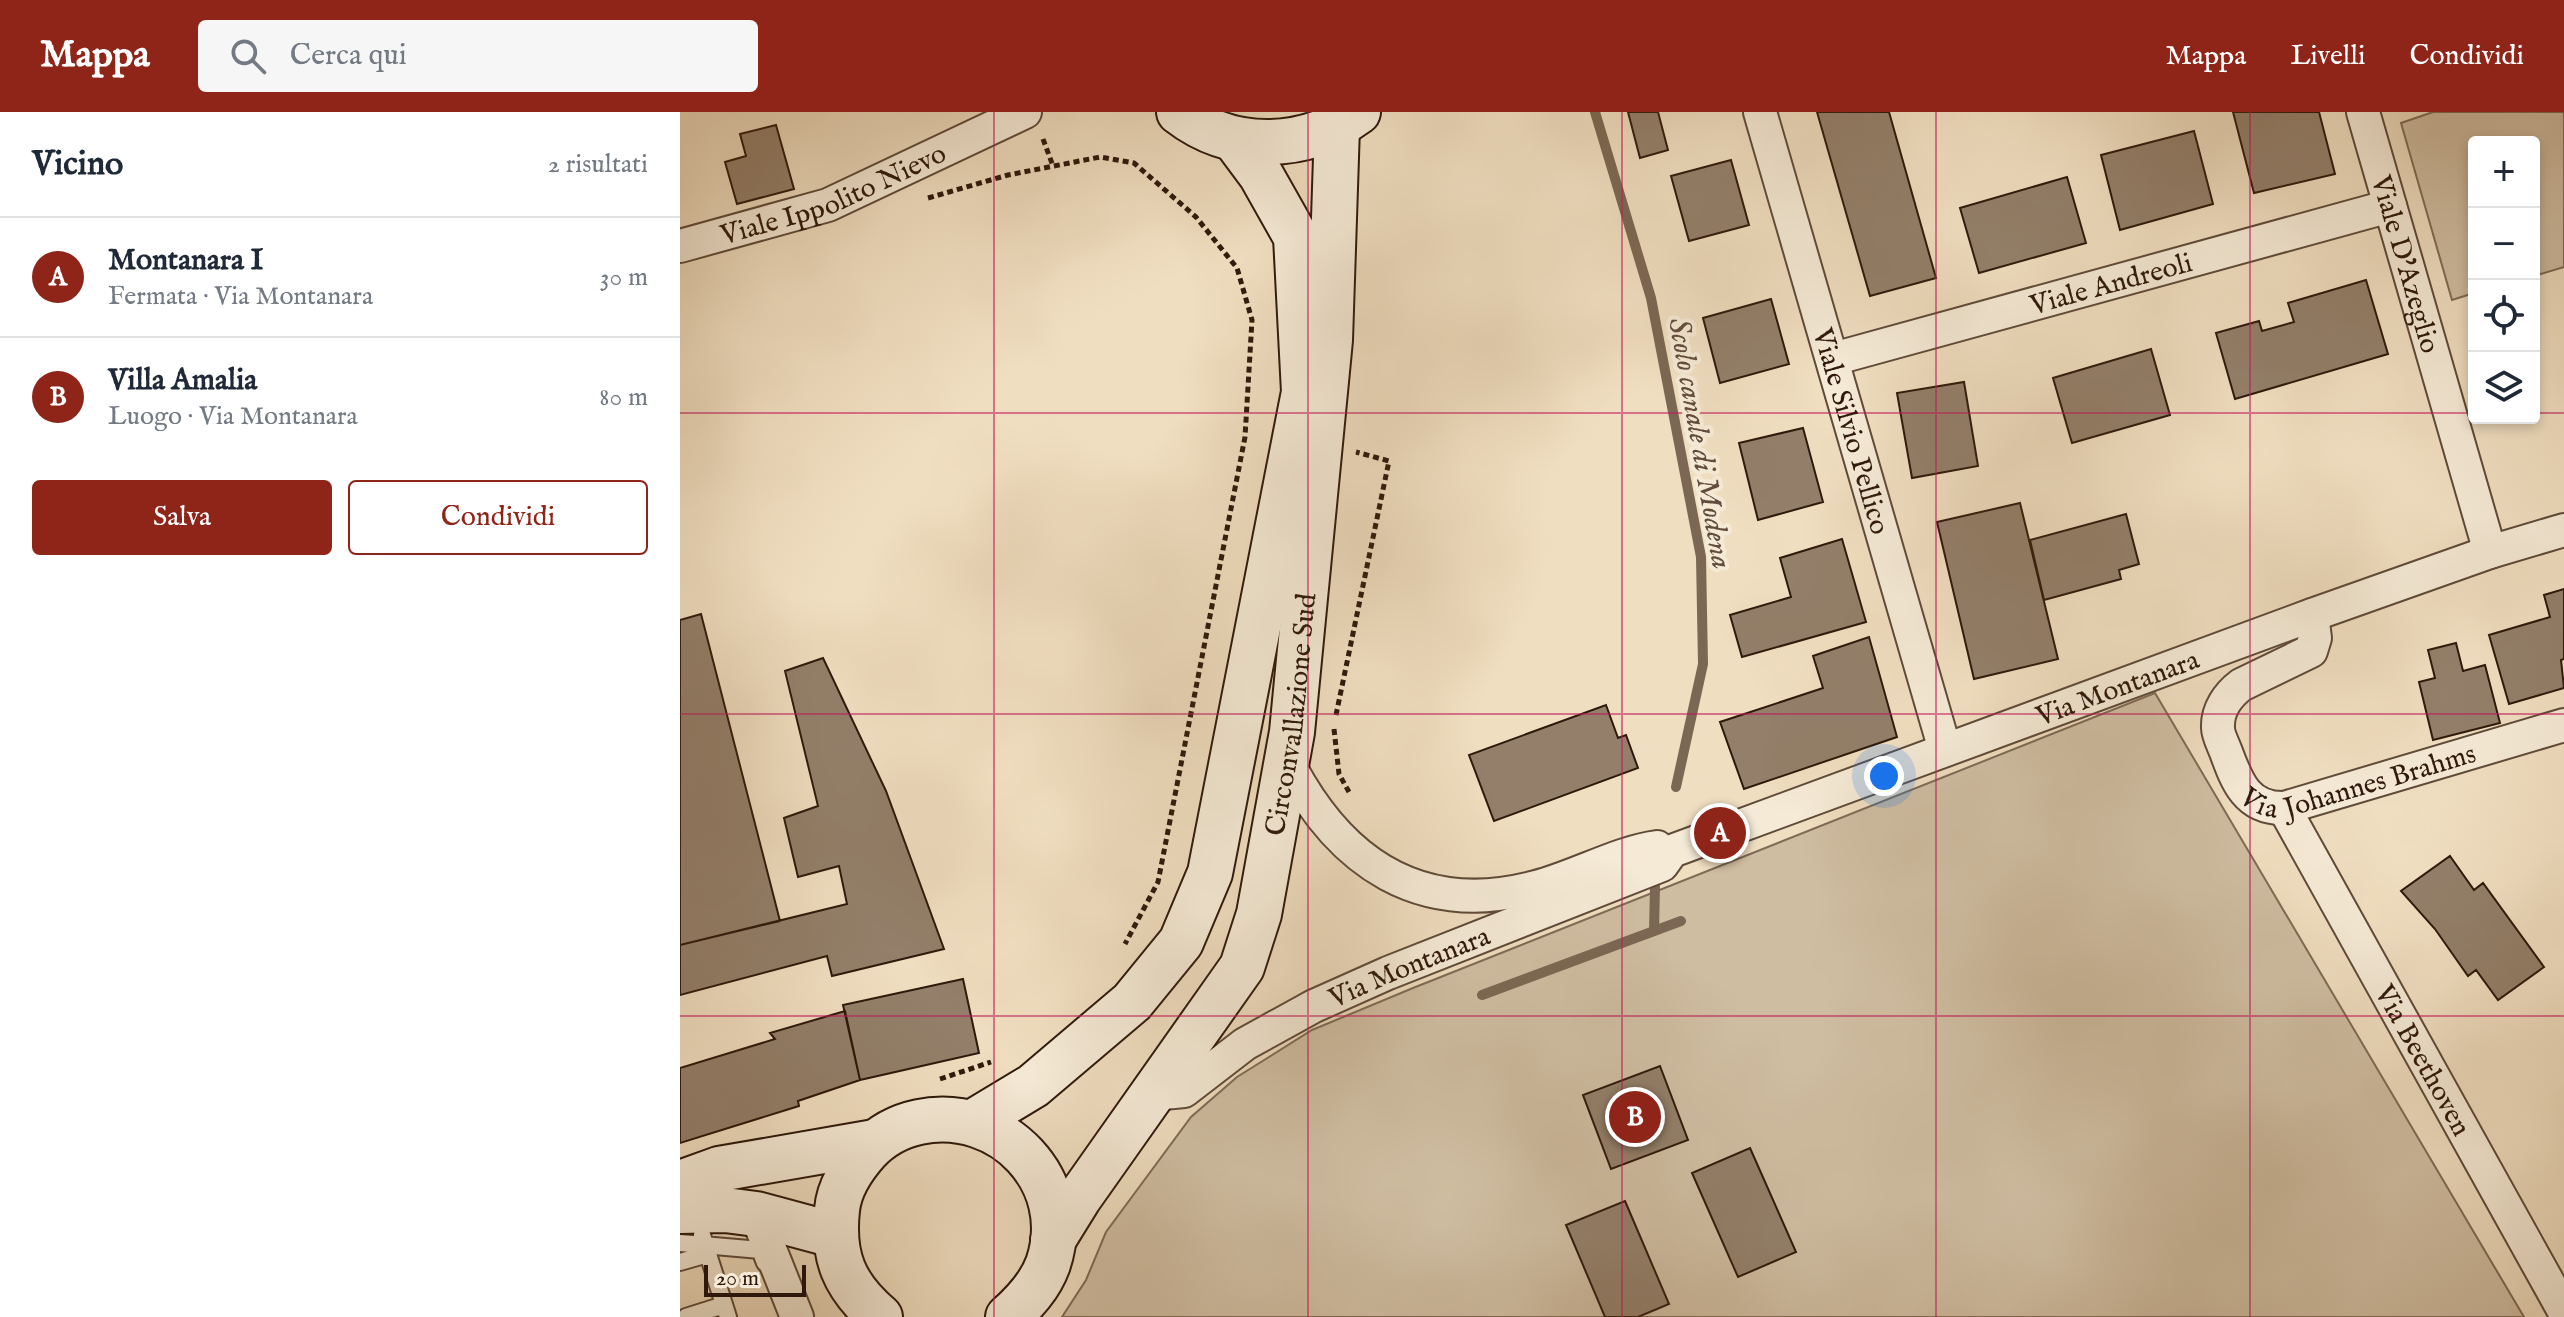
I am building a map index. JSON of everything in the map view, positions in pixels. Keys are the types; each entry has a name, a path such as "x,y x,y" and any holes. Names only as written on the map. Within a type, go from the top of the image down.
{"main road":[{"path":"1179,112 1194,124 1235,140 1287,142 1348,120"},
{"name":"Circonvallazione Sud","path":"1053,1240 1079,1198 1242,967 1259,914 1288,763 1330,340 1348,120"},
{"name":"Circonvallazione Sud","path":"973,1122 1033,1086 1132,1002 1181,942 1210,873 1304,392 1296,237 1261,175 1235,140"},
{"name":"Circonvallazione Sud","path":"880,1317 849,1283 839,1259 834,1235 837,1200 852,1168 875,1142 905,1125 939,1118 973,1122 997,1132 1018,1147 1035,1167 1047,1189 1053,1215 1053,1240 1048,1263 1025,1302 1008,1317"},
{"path":"691,1224 719,1169 875,1142"},
{"path":"691,1224 725,1210 756,1214 834,1235"}],"street":[{"name":"Viale Ippolito Nievo","path":"680,246 828,205 1025,112"},
{"name":"Viale Silvio Pellico","path":"1760,112 1945,750"},
{"name":"Viale D'Azeglio","path":"2363,112 2490,552"},
{"name":"Viale Andreoli","path":"1833,359 2390,206"},
{"name":"Via Montanara","path":"1153,1094 1184,1091 1245,1044 1314,1006 1388,973 1662,865 1672,851 2312,615 2490,552 2564,530"},
{"name":"Via Johannes Brahms","path":"2312,615 2315,638 2311,651 2241,685 2224,704 2219,716 2217,730 2234,775 2253,800 2268,809 2284,808 2564,725"},
{"name":"Via Montanara","path":"1288,763 1318,814 1345,844 1374,866 1428,891 1459,895 1496,894 1536,887 1655,846 1672,851"},
{"name":"Via Beethoven","path":"2284,808 2564,1311"},
{"path":"756,1214 797,1317"}],"lane":[{"path":"680,1262 691,1224"},
{"path":"686,1317 726,1311 691,1224"},
{"path":"691,1224 760,1250 785,1317"}],"path":[{"path":"919,200 1008,175 1100,157 1134,163 1196,217 1237,268 1252,320 1245,437 1158,882 1127,942 1117,954"},
{"path":"1351,450 1389,461 1334,725 1339,774 1351,795"},
{"path":"934,1082 1006,1057"}],"shaded area":[{"path":"2433,112 2564,112 2564,267 2540,274 2540,136 2468,136 2468,295 2452,300 2401,123"},
{"path":"2155,693 2524,1317 1062,1317 1086,1280 1106,1232 1191,1117 1237,1077 1312,1030"}],"building":[{"path":"1628,112 1658,112 1668,150 1640,158"},
{"path":"1817,112 1889,112 1936,278 1870,296"},
{"path":"2233,112 2319,112 2335,174 2254,193"},
{"path":"776,125 794,189 737,204 725,162 746,156 740,134"},
{"path":"2194,131 2213,204 2120,230 2101,155"},
{"path":"1731,160 1749,225 1689,241 1671,176"},
{"path":"2067,177 2086,243 1979,273 1960,208"},
{"path":"2366,280 2388,354 2235,399 2216,333 2259,321 2262,331 2294,322 2288,303"},
{"path":"1771,299 1789,364 1720,383 1703,318"},
{"path":"2151,349 2170,415 2072,443 2053,378"},
{"path":"1964,382 1978,466 1912,478 1897,393"},
{"path":"1803,428 1823,502 1758,520 1739,443"},
{"path":"2020,503 2058,659 1974,679 1937,522"},
{"path":"2126,514 2139,564 2119,570 2121,579 2044,600 2030,540"},
{"path":"1842,539 1866,622 1742,657 1730,615 1791,597 1780,558"},
{"path":"2564,589 2564,659 2561,660 2564,688 2509,704 2489,635 2550,617 2544,595"},
{"path":"701,614 780,921 680,945 680,620"},
{"path":"1869,637 1897,737 1744,789 1720,722 1823,688 1813,656"},
{"path":"2456,643 2463,671 2485,665 2500,723 2433,740 2419,682 2435,678 2428,650"},
{"path":"823,658 886,791 944,949 832,976 827,956 680,995 680,945 847,904 839,866 798,877 784,818 818,806 785,671"},
{"path":"1606,705 1618,738 1626,735 1638,768 1494,821 1469,755"},
{"path":"2450,856 2474,890 2483,883 2544,967 2498,1000 2476,970 2468,976 2435,929 2401,891"},
{"path":"963,979 979,1053 860,1080 843,1005"},
{"path":"845,1011 860,1080 798,1101 799,1106 680,1143 680,1068 775,1039 770,1033"},
{"path":"1660,1066 1688,1140 1611,1169 1583,1095"},
{"path":"1750,1148 1796,1252 1738,1277 1692,1173"},
{"path":"1625,1201 1669,1304 1638,1317 1605,1317 1566,1225"}],"waterway":[{"name":"Scolo canale di Modena","path":"1595,112 1651,298 1701,557 1703,664 1676,787"},
{"path":"1654,931 1655,886"},
{"path":"1482,995 1681,921"}],"place":[{"name":"Montanara I","path":"1720,833"},
{"name":"Villa Amalia","path":"1635,1117"}]}
